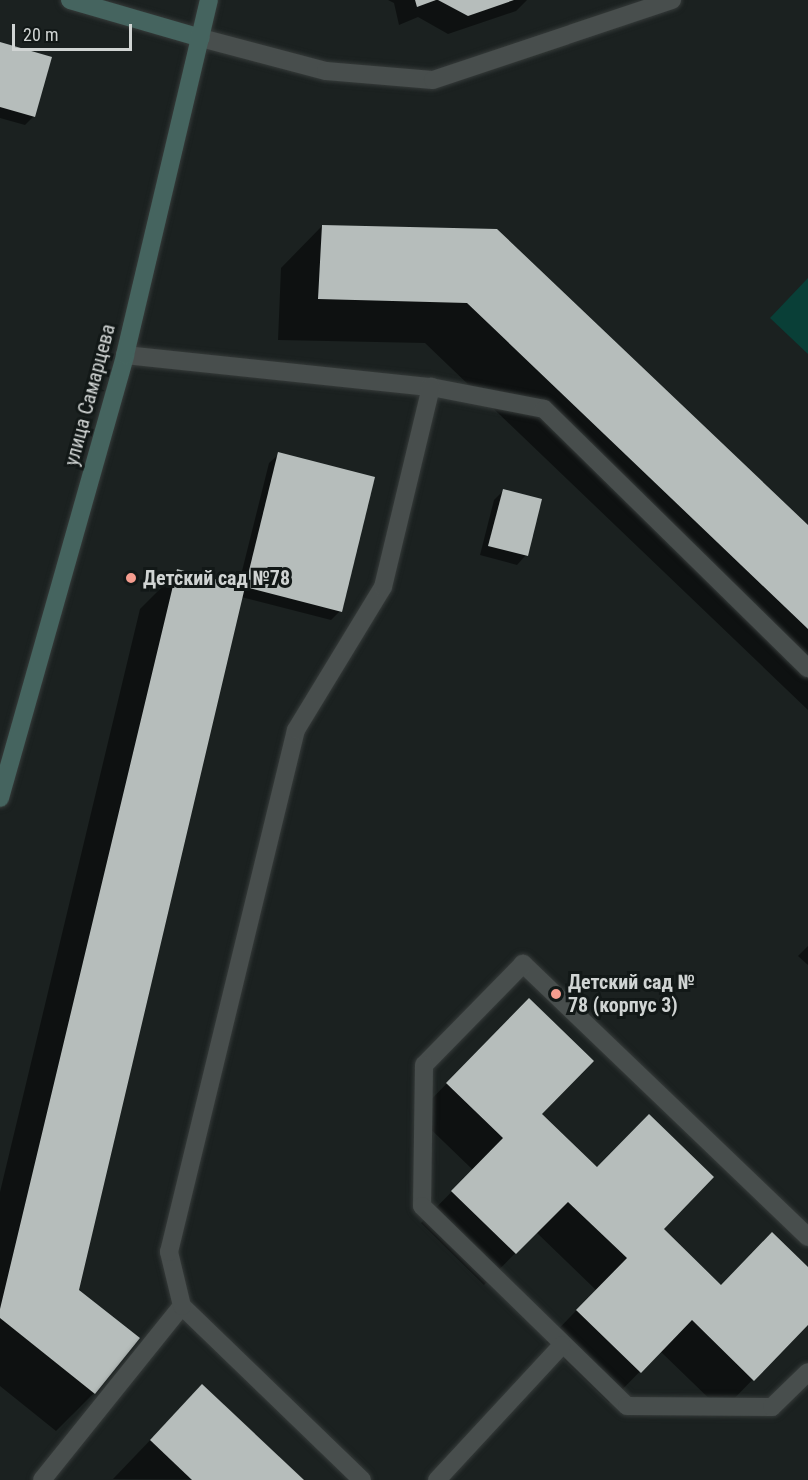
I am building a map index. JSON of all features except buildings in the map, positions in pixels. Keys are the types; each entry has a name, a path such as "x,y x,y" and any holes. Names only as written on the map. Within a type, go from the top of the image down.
{"street":[{"path":"70,0 201,38"},
{"name":"улица Самарцева","path":"0,798 125,355 209,0"}],"lane":[{"path":"201,38 326,71 433,80 672,0"},
{"path":"125,355 431,387 544,409 808,668"},
{"path":"362,1480 182,1306 169,1252 296,730 383,587 431,387"},
{"path":"808,1237 523,964 424,1065 422,1206 627,1406 772,1407 808,1372"},
{"path":"42,1480 182,1306"},
{"path":"437,1480 562,1345"}],"green space":[{"path":"808,278 808,354 770,318"}],"place":[{"name":"Детский сад №78","path":"131,578"},
{"name":"Детский сад № 78 (корпус 3)","path":"556,994"}]}
